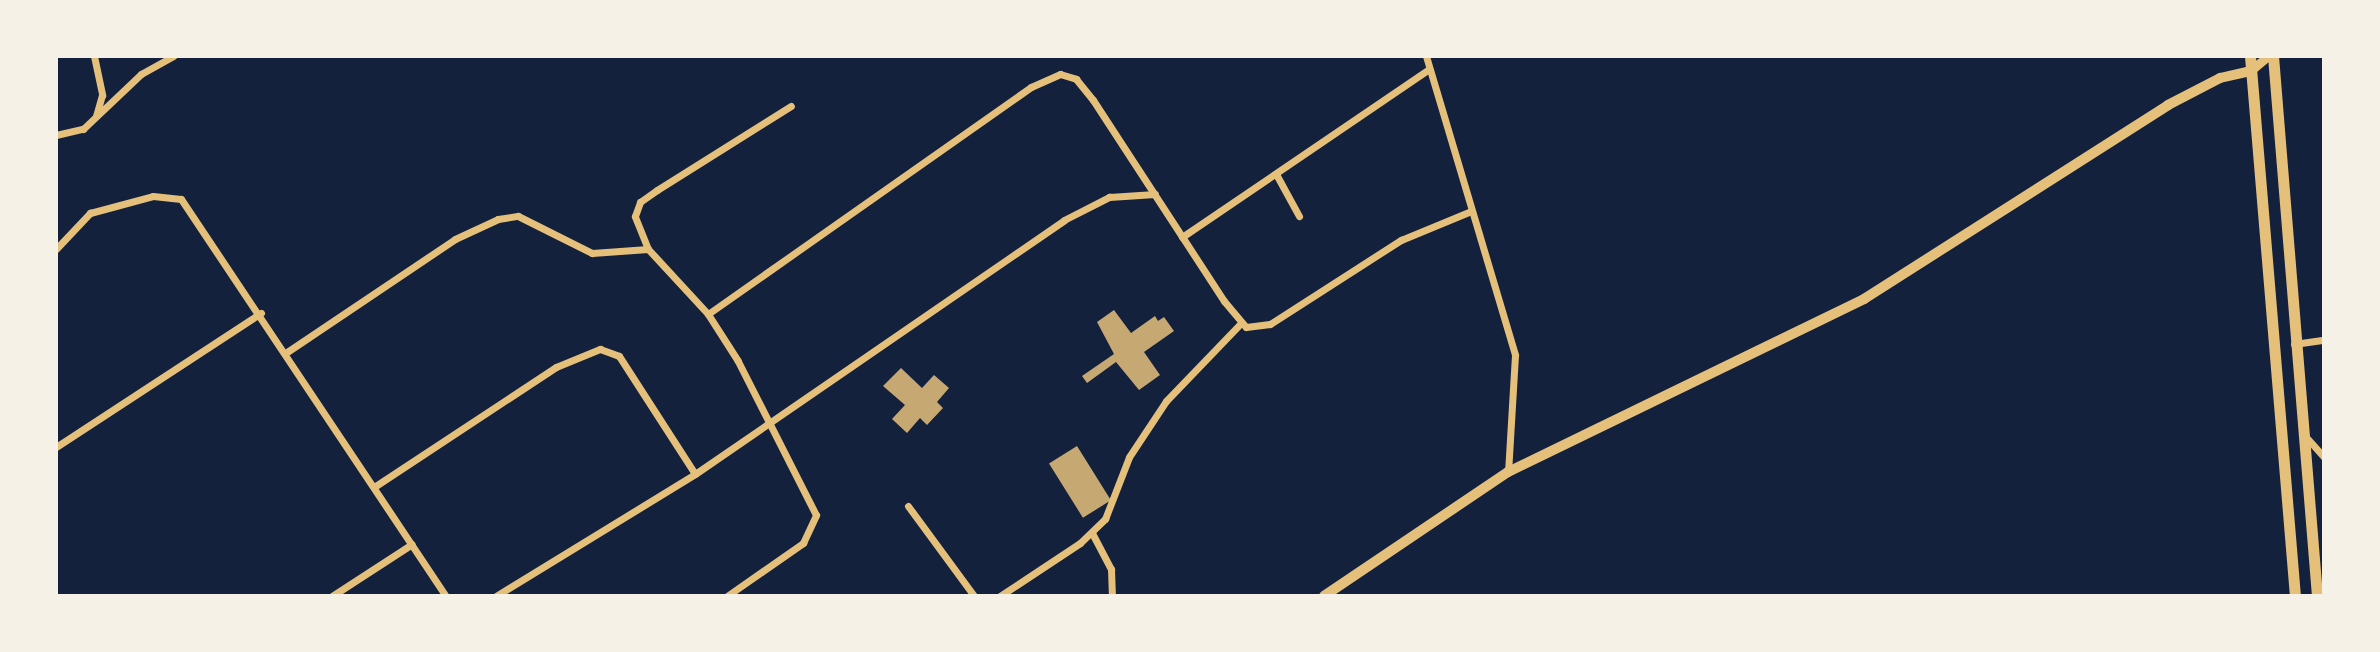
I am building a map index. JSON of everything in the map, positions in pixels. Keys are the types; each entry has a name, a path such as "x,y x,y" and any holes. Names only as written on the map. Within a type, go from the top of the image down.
{"main road":[{"path":"2250,56 2295,596"},
{"path":"2270,56 2317,596"},
{"path":"1324,596 1508,472 1864,299 2168,105 2220,78 2250,71"}],"street":[{"path":"94,56 102,95 96,118"},
{"path":"56,135 83,129 141,74 173,56"},
{"path":"1426,56 1515,355 1508,472"},
{"path":"2250,71 2270,56"},
{"path":"1182,237 1429,69"},
{"path":"708,314 1031,87 1060,74 1076,79 1093,100 1241,323 1265,327 1401,240 1471,211"},
{"path":"727,596 797,547 815,523 813,508 708,314 648,249 637,229 640,202 791,106"},
{"path":"1276,174 1299,216"},
{"path":"496,596 695,474 1077,212 1109,197 1155,194"},
{"path":"56,249 90,213 169,195 188,207 446,596"},
{"path":"287,352 444,246 498,219 518,216 592,253 648,249"},
{"path":"56,447 261,313"},
{"path":"1000,596 1092,533 1111,510 1129,457 1166,401 1241,323"},
{"path":"2294,344 2324,340"},
{"path":"374,487 556,367 600,349 619,356 695,474"},
{"path":"2301,433 2324,457"},
{"path":"908,506 974,596"},
{"path":"1092,533 1111,569 1112,596"},
{"path":"332,596 412,544"}],"building":[{"path":"1114,310 1131,333 1155,316 1158,321 1164,317 1174,331 1144,352 1160,375 1139,390 1116,362 1087,383 1082,376 1114,354 1097,322"},
{"path":"901,368 922,388 934,375 949,388 937,402 943,408 927,425 920,418 907,433 892,419 905,405 883,386"},
{"path":"1077,446 1111,500 1083,518 1049,463"}]}
